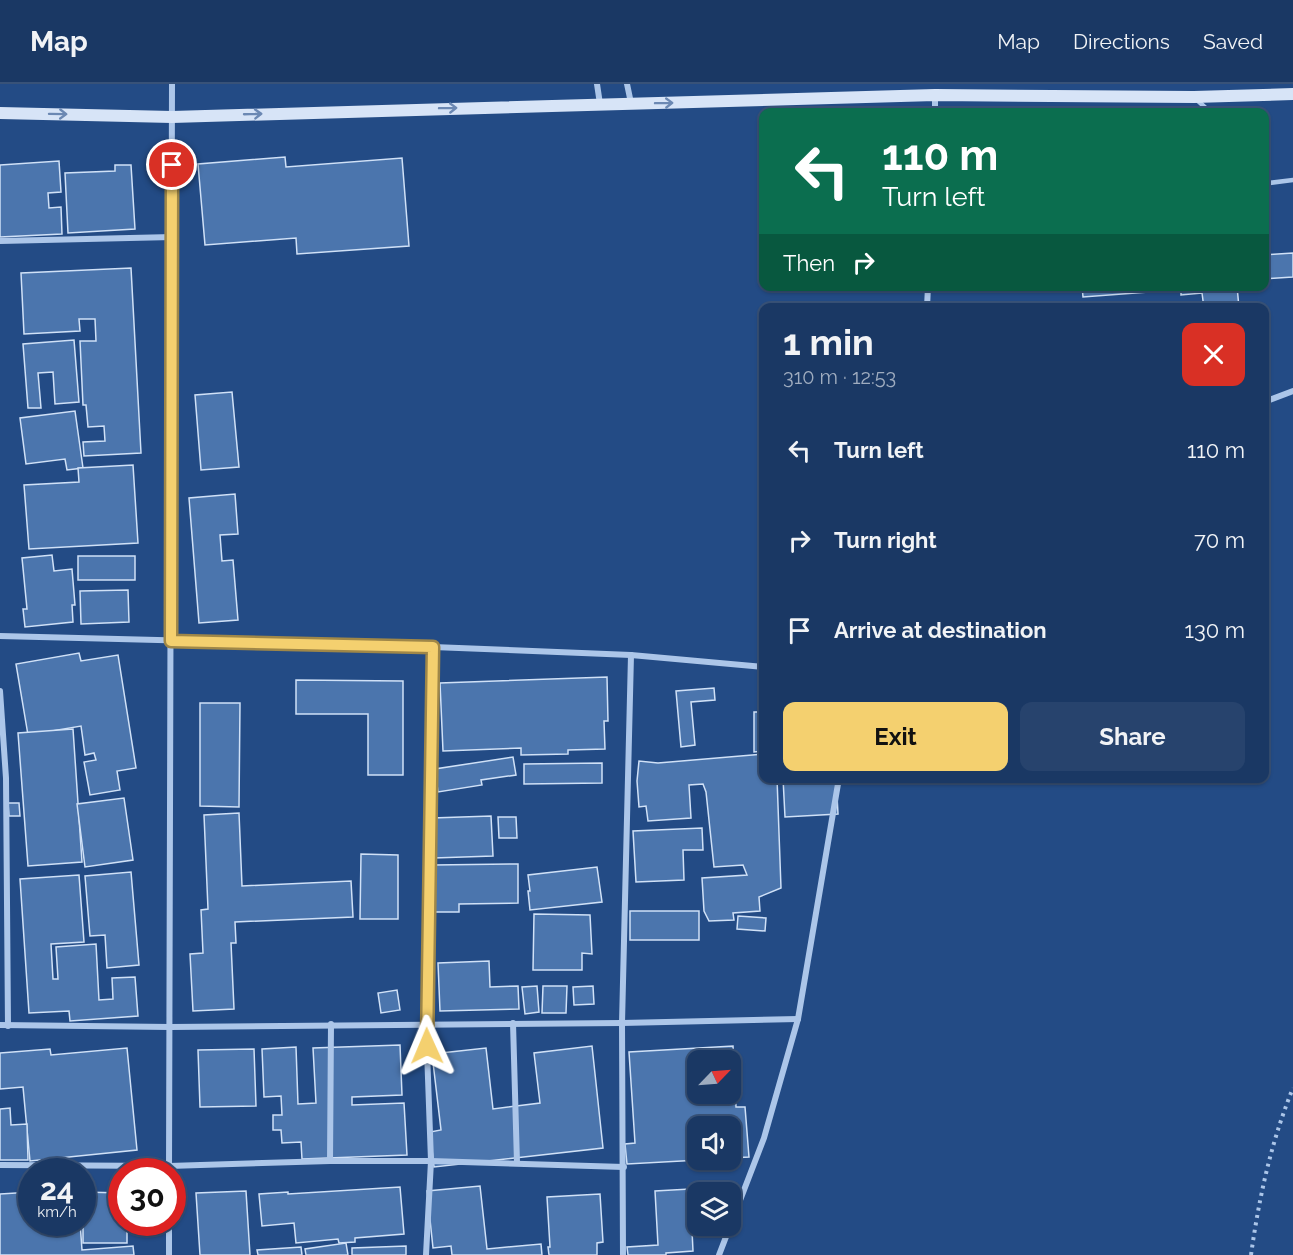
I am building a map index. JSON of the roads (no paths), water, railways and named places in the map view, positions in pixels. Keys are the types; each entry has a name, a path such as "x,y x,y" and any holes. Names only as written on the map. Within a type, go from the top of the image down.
{"main road":[{"path":"0,113 172,117 631,104 936,90 1194,97 1293,94"}],"street":[{"path":"169,1158 172,84"},
{"path":"597,84 600,105"},
{"path":"627,84 631,104"},
{"path":"935,108 936,90"},
{"path":"0,241 173,237"},
{"path":"1269,400 1293,391"},
{"path":"0,636 433,647 631,655 759,667"},
{"path":"426,1255 430,1161 426,1023 433,647"},
{"path":"623,1255 622,1023 631,655"},
{"path":"0,691 8,1026"},
{"path":"719,1255 764,1138 798,1019 838,783"},
{"path":"0,1025 170,1027 798,1019"},
{"path":"513,1023 517,1163"},
{"path":"330,1161 331,1024"},
{"path":"186,1168 330,1161 430,1161 624,1167"},
{"path":"0,1165 108,1168"},
{"path":"169,1236 169,1255"}],"lane":[{"path":"1194,97 1206,108"},
{"path":"1269,183 1293,180"}]}
